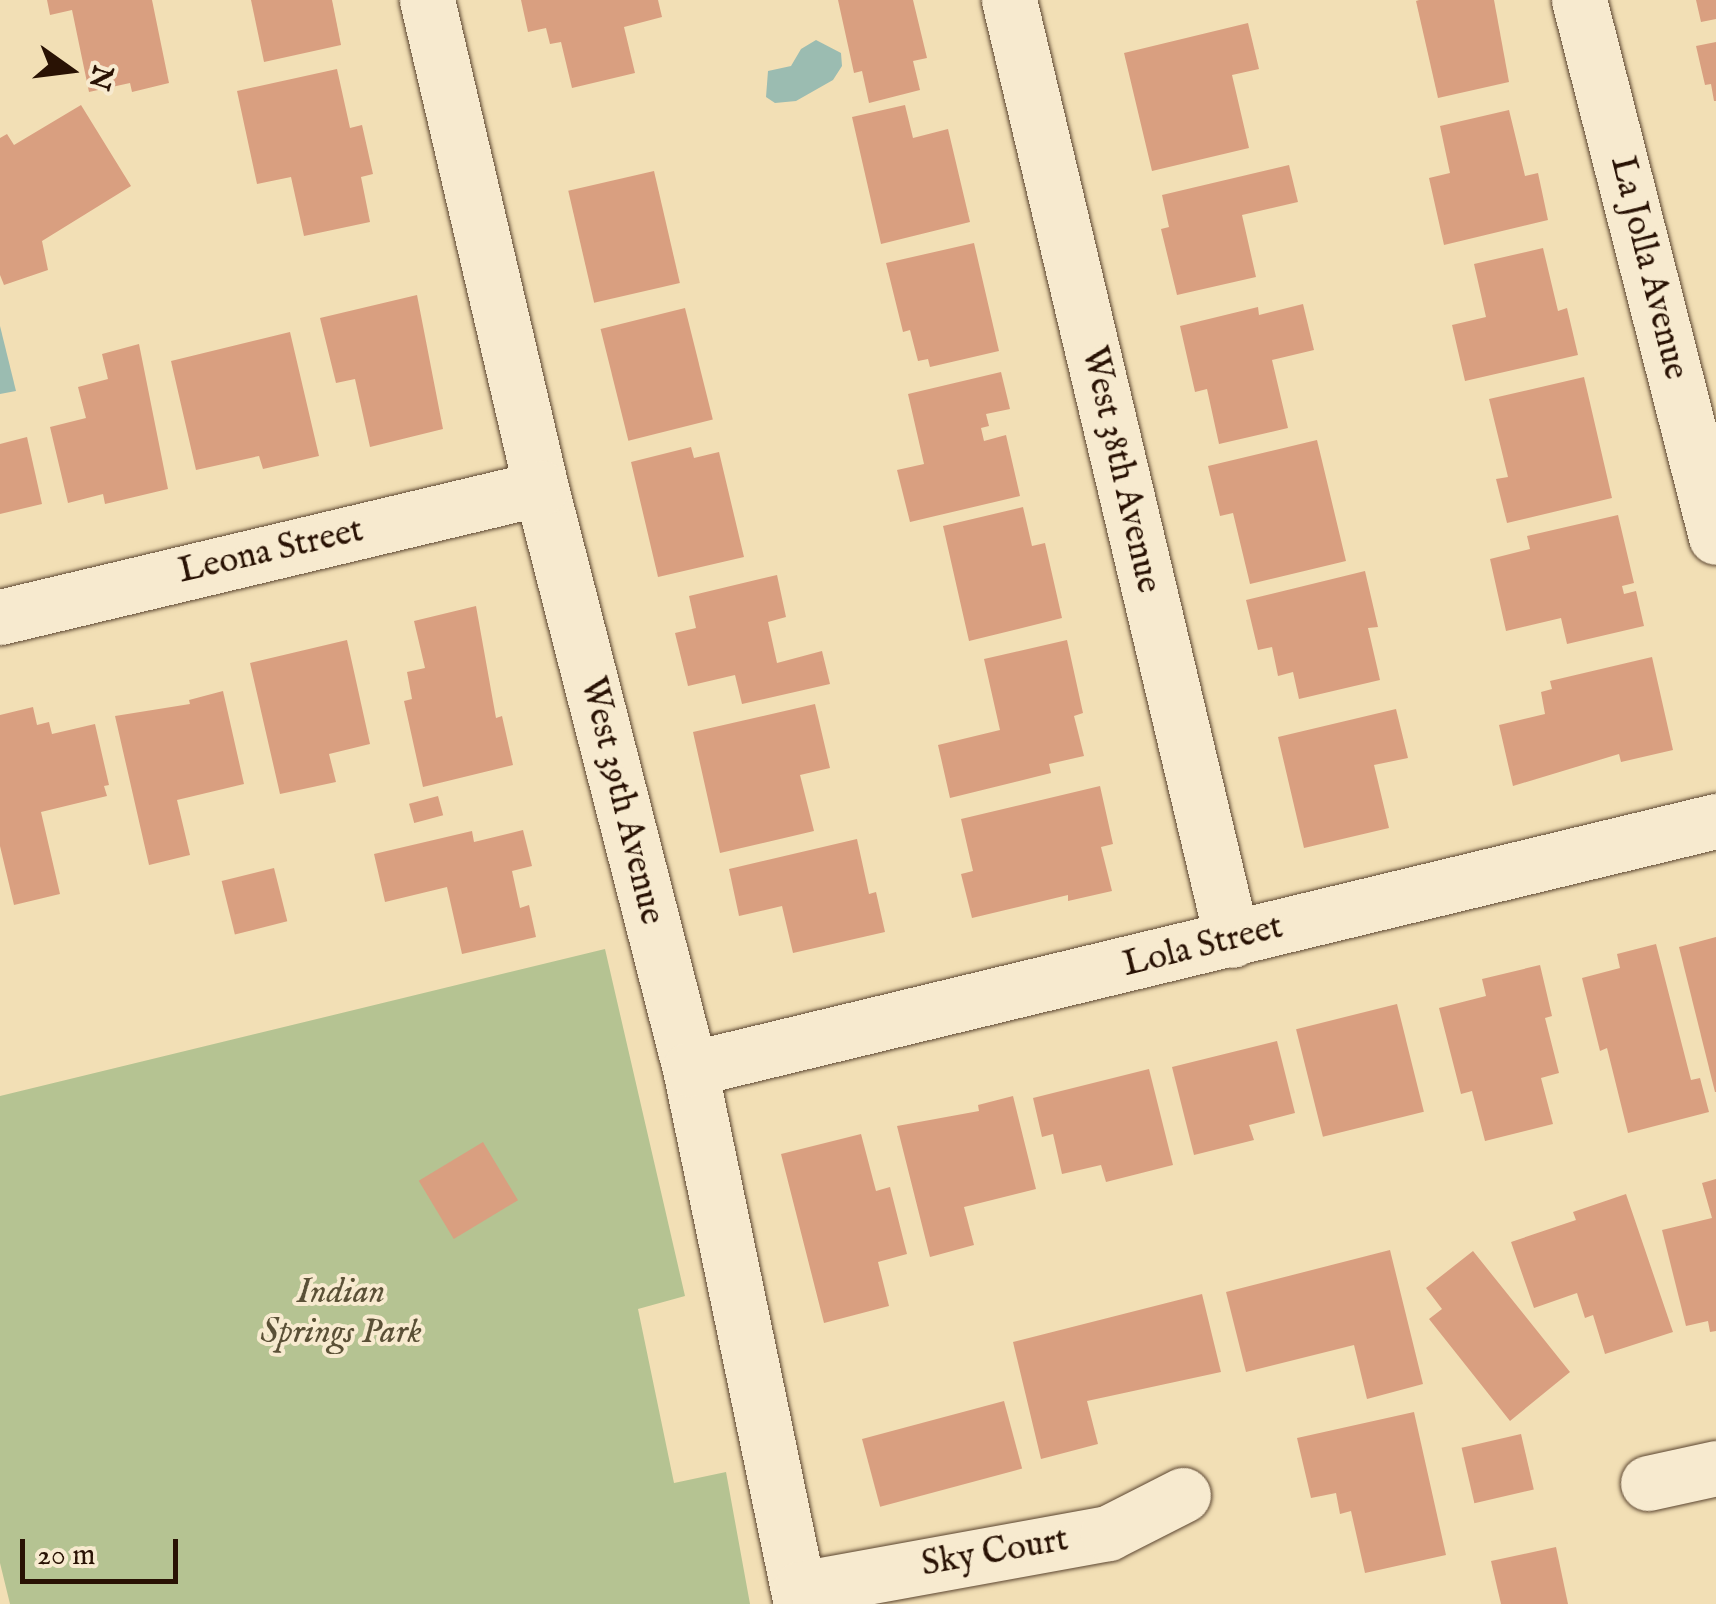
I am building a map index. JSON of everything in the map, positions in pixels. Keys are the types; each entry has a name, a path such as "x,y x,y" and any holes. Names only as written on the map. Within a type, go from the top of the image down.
{"street":[{"name":"West 39th Avenue","path":"428,0 541,488 690,1068 800,1596"},
{"name":"West 38th Avenue","path":"1009,0 1232,940"},
{"name":"La Jolla Avenue","path":"1579,0 1716,537"},
{"name":"Leona Street","path":"0,617 541,488"},
{"name":"Lola Street","path":"690,1068 1716,821"},
{"path":"1648,1482 1716,1468"},
{"name":"Sky Court","path":"800,1596 1108,1533 1183,1496"}],"green space":[{"name":"Indian Springs Park","path":"605,949 685,1296 638,1309 674,1483 726,1472 750,1604 10,1604 0,1563 0,1096"}],"water":[{"path":"816,40 841,53 842,66 833,80 796,101 775,103 766,97 768,71 791,66 801,49"},
{"path":"0,326 16,391 0,394"}],"building":[{"path":"47,0 152,0 169,83 132,92 130,83 89,92 72,10 50,15"},
{"path":"251,0 332,0 341,45 264,62"},
{"path":"521,0 658,0 662,17 624,27 635,73 572,88 561,42 550,44 546,28 528,32"},
{"path":"838,0 913,0 927,58 913,61 920,90 869,103 862,71 854,73"},
{"path":"1494,0 1509,82 1438,98 1416,1"},
{"path":"1696,0 1716,0 1716,19 1701,22"},
{"path":"1248,23 1259,69 1232,75 1249,148 1152,171 1124,53"},
{"path":"1716,42 1714,101 1711,84 1705,85 1696,46"},
{"path":"337,69 350,128 362,125 373,174 361,177 370,222 304,236 291,177 257,184 237,91"},
{"path":"81,105 131,186 42,241 48,270 4,285 0,275 0,138 7,134 14,145"},
{"path":"905,105 913,138 948,129 970,222 881,244 852,117"},
{"path":"1509,110 1525,176 1538,173 1548,220 1444,245 1429,178 1450,173 1440,126"},
{"path":"1289,165 1298,202 1242,215 1256,277 1177,295 1161,229 1169,227 1162,195"},
{"path":"654,171 680,283 594,303 568,191"},
{"path":"974,243 999,351 930,367 928,359 918,361 910,330 903,332 886,263"},
{"path":"1543,248 1558,311 1567,308 1578,355 1465,381 1452,325 1486,317 1474,264"},
{"path":"417,295 443,429 370,447 355,379 336,383 320,318"},
{"path":"1303,304 1314,350 1272,360 1288,428 1219,444 1207,389 1195,392 1180,326 1258,307 1259,315"},
{"path":"685,308 713,420 628,441 601,329"},
{"path":"290,332 319,456 263,469 259,456 196,470 171,361"},
{"path":"139,344 168,489 105,504 103,494 68,503 50,427 86,418 78,387 108,379 102,354"},
{"path":"1001,372 1010,409 986,414 989,426 981,428 984,441 1006,435 1020,496 910,522 897,470 924,464 908,394"},
{"path":"1584,377 1612,498 1507,523 1496,479 1508,477 1489,399"},
{"path":"27,437 42,504 0,514 0,444"},
{"path":"1317,440 1346,561 1250,584 1233,513 1220,516 1208,466"},
{"path":"691,447 694,458 719,452 744,557 658,577 631,462"},
{"path":"1023,507 1032,546 1045,543 1062,618 969,641 943,526"},
{"path":"1618,515 1634,583 1622,586 1624,594 1636,591 1644,626 1567,644 1561,618 1506,631 1490,559 1530,549 1527,536"},
{"path":"1365,571 1378,627 1368,628 1380,680 1299,699 1293,672 1278,676 1272,647 1258,650 1246,600"},
{"path":"777,575 786,617 768,622 777,663 822,651 830,684 742,704 735,675 688,686 675,633 696,628 689,596"},
{"path":"476,606 496,718 502,716 513,765 423,787 404,701 412,699 407,672 425,668 414,621"},
{"path":"347,640 370,744 329,754 336,782 280,794 250,663"},
{"path":"1067,640 1083,713 1074,716 1084,756 1049,764 1051,773 950,798 938,745 1000,730 984,659"},
{"path":"1652,657 1673,750 1621,762 1619,754 1513,786 1499,725 1545,714 1541,692 1552,689 1550,681"},
{"path":"223,691 244,784 177,800 190,855 149,865 115,716 190,704 189,700"},
{"path":"815,704 830,768 800,775 814,831 720,853 693,732"},
{"path":"33,707 37,725 49,722 52,734 95,724 109,785 104,786 107,796 41,812 60,894 14,905 0,846 0,715"},
{"path":"1396,709 1408,758 1374,765 1389,828 1304,848 1278,737"},
{"path":"1100,786 1113,844 1101,847 1112,891 1068,901 1068,895 972,918 961,874 973,871 961,819"},
{"path":"438,796 443,815 414,823 409,804"},
{"path":"523,830 532,866 512,871 520,908 529,905 536,937 462,954 447,887 385,902 374,854 472,831 474,842"},
{"path":"857,839 869,894 876,892 885,932 793,953 782,906 739,916 729,869"},
{"path":"274,868 287,921 235,934 222,881"},
{"path":"1716,937 1716,1092 1715,1092 1679,947"},
{"path":"1656,944 1691,1080 1700,1078 1709,1112 1628,1133 1607,1048 1600,1051 1582,978 1620,968 1617,954"},
{"path":"1540,965 1552,1016 1545,1018 1559,1073 1541,1078 1553,1124 1485,1141 1472,1091 1461,1094 1439,1008 1486,996 1482,979"},
{"path":"1397,1004 1424,1112 1323,1137 1296,1029"},
{"path":"1277,1041 1295,1113 1249,1125 1254,1140 1194,1155 1172,1067"},
{"path":"1149,1069 1173,1165 1106,1182 1101,1165 1062,1174 1053,1134 1042,1137 1033,1098"},
{"path":"1013,1096 1036,1189 964,1207 974,1245 930,1257 897,1126 979,1111 978,1105"},
{"path":"861,1134 876,1191 890,1187 907,1254 878,1262 889,1306 824,1323 781,1154"},
{"path":"483,1142 518,1200 454,1239 419,1181"},
{"path":"1716,1179 1716,1331 1710,1332 1708,1321 1686,1326 1662,1230 1712,1218 1702,1183"},
{"path":"1626,1194 1673,1332 1605,1354 1593,1315 1585,1318 1577,1293 1534,1308 1511,1242 1576,1220 1573,1212"},
{"path":"1390,1250 1423,1384 1367,1399 1354,1345 1246,1372 1226,1292"},
{"path":"1473,1251 1570,1372 1510,1421 1429,1319 1442,1309 1426,1288"},
{"path":"1202,1294 1221,1372 1087,1401 1098,1444 1041,1459 1013,1342"},
{"path":"1004,1401 1022,1469 880,1507 862,1439"},
{"path":"1414,1412 1446,1555 1365,1573 1351,1511 1340,1514 1336,1493 1311,1498 1297,1438"},
{"path":"1521,1434 1534,1490 1474,1503 1462,1448"},
{"path":"1556,1547 1568,1604 1501,1604 1491,1561"}]}
